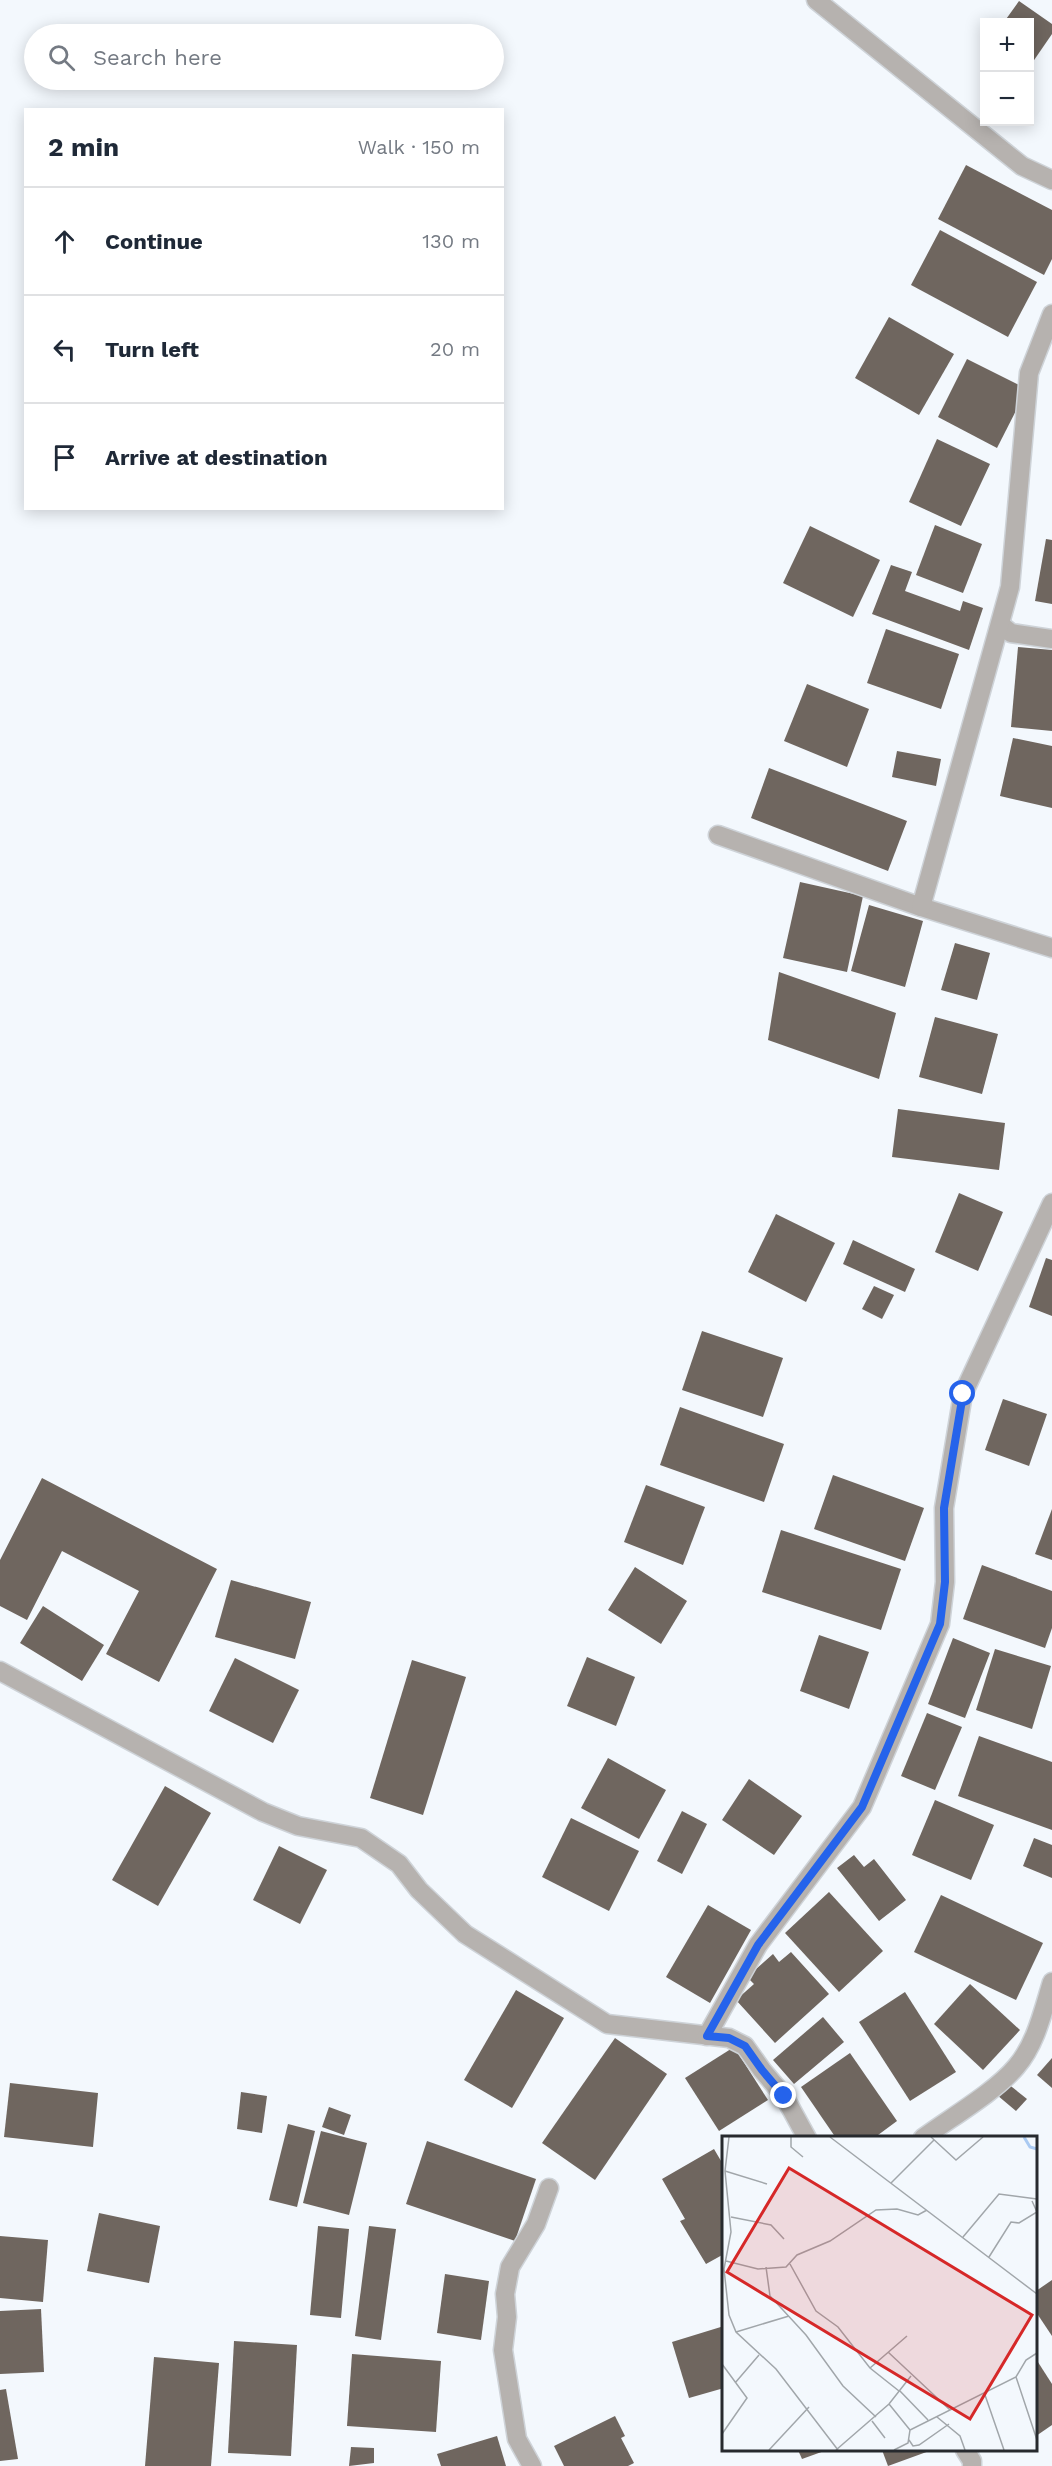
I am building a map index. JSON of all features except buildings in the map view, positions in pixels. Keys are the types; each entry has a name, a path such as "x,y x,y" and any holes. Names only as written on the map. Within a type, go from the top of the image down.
{"street":[{"path":"816,0 1022,166 1052,180"},
{"path":"921,907 1010,587 1029,373 1052,314"},
{"path":"1001,625 1011,633 1052,639"},
{"path":"718,835 921,907 1052,948"},
{"path":"707,2036 758,1945 862,1807 940,1624 945,1582 944,1508 963,1394 1052,1203"},
{"path":"0,1671 263,1812 298,1826 361,1838 399,1864 419,1890 465,1934 606,2024 729,2038 745,2046 784,2096 806,2136"},
{"path":"925,2136 979,2099 1016,2067 1036,2033 1052,1982"},
{"path":"532,2466 517,2439 503,2350 507,2317 505,2294 510,2267 536,2224 549,2188"},
{"path":"966,2451 972,2461 972,2466"}],"route":[{"path":"784,2096 745,2046 729,2038 707,2036 758,1945 862,1807 940,1624 945,1582 944,1508 963,1394"}]}
